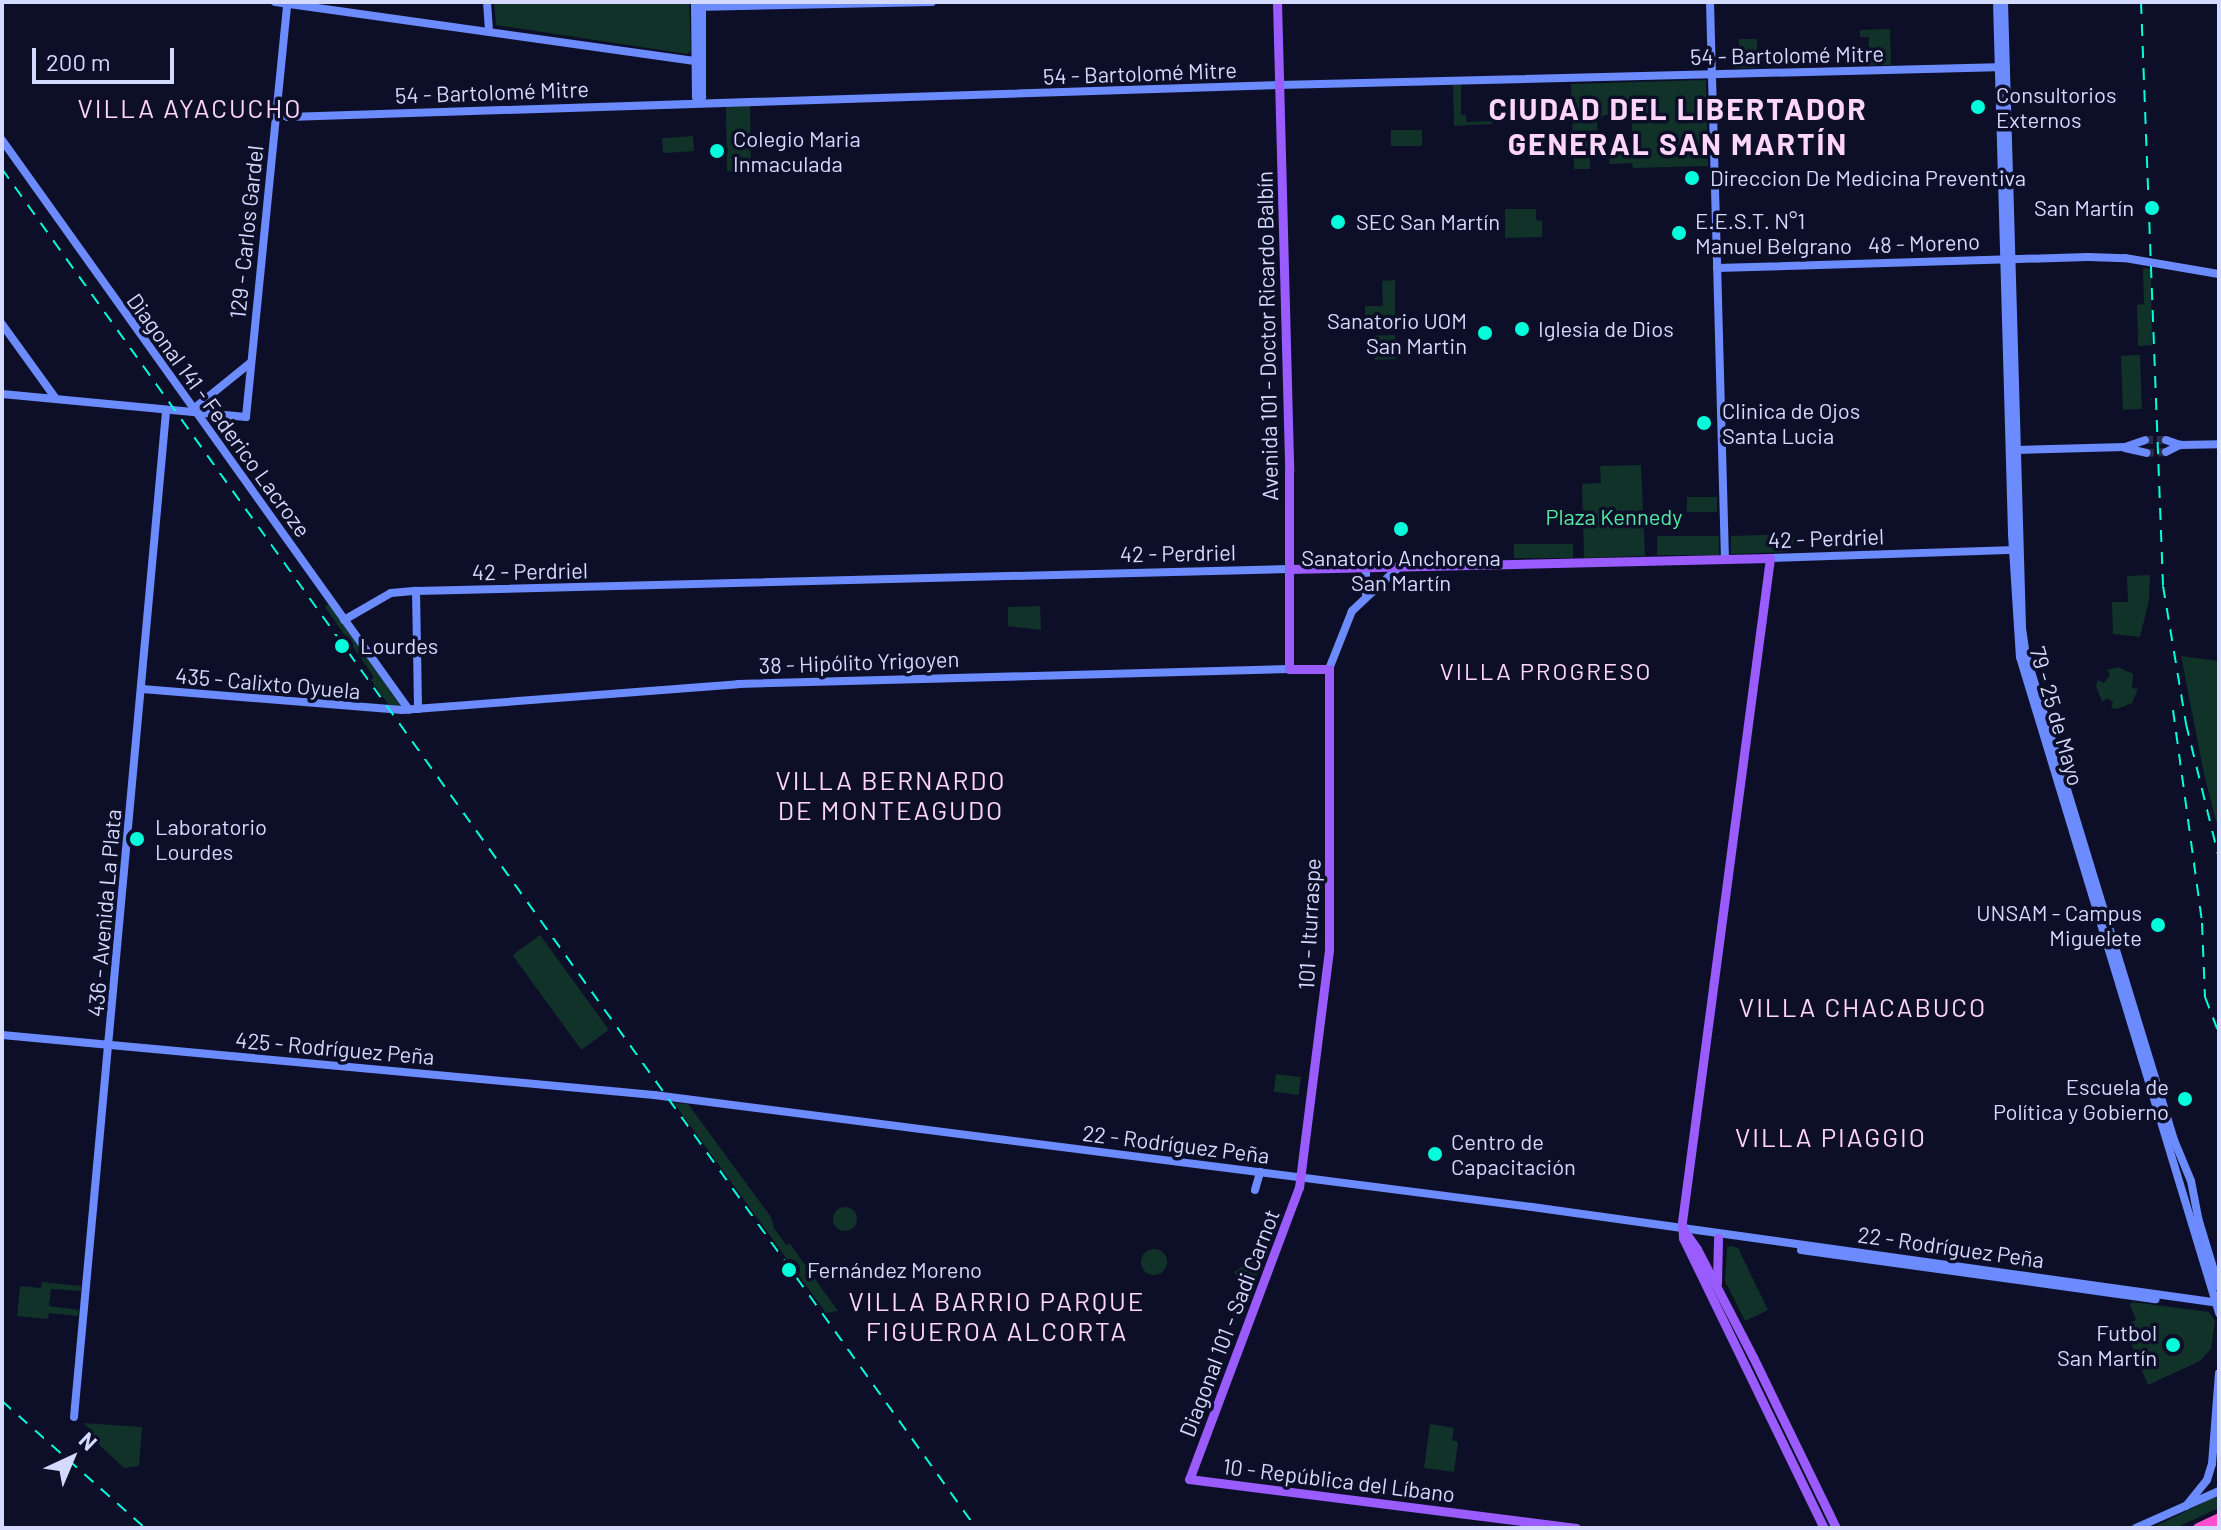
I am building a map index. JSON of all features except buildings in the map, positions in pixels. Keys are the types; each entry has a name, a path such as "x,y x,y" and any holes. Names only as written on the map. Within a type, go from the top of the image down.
{"highway":[{"path":"2198,1528 2219,1518"}],"main road":[{"name":"Avenida 101 - Doctor Ricardo Balbín","path":"1277,2 1289,669"},
{"path":"1289,552 1305,569"},
{"path":"1770,558 1683,1229 1687,1250 1824,1528"},
{"name":"42 - Perdriel","path":"1289,569 1770,558"},
{"name":"38 - Hipólito Yrigoyen","path":"1289,669 1329,669"},
{"name":"101 - Iturraspe","path":"1300,1178 1329,950 1329,669"},
{"name":"Diagonal 101 - Sadi Carnot","path":"1189,1479 1300,1178"},
{"path":"1683,1229 1717,1287 1836,1528"},
{"path":"1717,1287 1721,1241"},
{"name":"10 - República del Líbano","path":"1189,1479 1484,1516 1507,1524 1576,1528"}],"street":[{"path":"275,2 699,62"},
{"path":"487,2 489,31"},
{"path":"699,102 702,97 698,4 932,2"},
{"path":"1710,2 1725,559"},
{"path":"1997,2 2002,67"},
{"path":"2002,67 2004,2"},
{"name":"129 - Carlos Gardel","path":"192,410 246,417 287,4"},
{"name":"54 - Bartolomé Mitre","path":"276,113 288,117 1279,85 2002,67"},
{"name":"79 - 25 de Mayo","path":"2002,67 2014,450 2016,627 2024,672 2217,1306"},
{"name":"Diagonal 141 - Federico Lacroze","path":"2,140 192,410 344,620 414,710"},
{"name":"48 - Moreno","path":"1717,268 2008,258 2132,259 2219,274"},
{"path":"2,324 61,400"},
{"path":"2,394 156,407 166,411 192,410 251,362"},
{"name":"436 - Avenida La Plata","path":"74,1417 111,1046 166,411"},
{"path":"2125,447 2145,440"},
{"path":"2166,440 2180,445 2219,444"},
{"path":"2166,452 2180,445"},
{"path":"2014,450 2125,447 2146,453"},
{"name":"79 - 25 de Mayo","path":"2016,550 2022,628 2030,670 2176,1147 2191,1181 2198,1218 2219,1287"},
{"name":"42 - Perdriel","path":"1770,558 2016,550"},
{"path":"1329,669 1344,624 1366,595 1399,567"},
{"path":"1366,568 1366,595"},
{"name":"42 - Perdriel","path":"344,620 391,593 416,591 1289,569"},
{"path":"414,710 416,591"},
{"name":"38 - Hipólito Yrigoyen","path":"390,711 738,684 1289,669"},
{"name":"435 - Calixto Oyuela","path":"142,689 390,711"},
{"name":"425 - Rodríguez Peña","path":"2,1035 665,1096"},
{"name":"22 - Rodríguez Peña","path":"665,1096 1683,1229 2217,1306"},
{"path":"1255,1190 1260,1172"},
{"name":"22 - Rodríguez Peña","path":"1683,1229 1721,1241 2217,1306"},
{"path":"2186,1506 2203,1486 2212,1464 2219,1373"},
{"path":"2142,1527 2219,1491"}],"green space":[{"path":"494,2 689,2 691,51 687,54 496,25"},
{"path":"1890,29 1891,65 1868,65 1869,37 1860,37 1860,30"},
{"path":"1739,39 1757,39 1757,68 1732,68 1732,47 1739,46"},
{"path":"1706,80 1708,166 1633,168 1632,163 1609,164 1610,143 1632,143 1632,115 1604,115 1597,122 1598,141 1589,142 1590,169 1574,169 1571,84"},
{"path":"1453,85 1461,85 1461,115 1466,115 1466,122 1492,121 1492,124 1454,126"},
{"path":"726,106 750,106 751,171 727,171"},
{"path":"1391,130 1422,130 1422,146 1391,146"},
{"path":"693,136 694,151 663,153 662,138"},
{"path":"1505,209 1536,209 1536,220 1542,221 1542,237 1505,238"},
{"path":"2143,268 2151,269 2152,345 2138,346 2137,305 2144,304"},
{"path":"1395,280 1395,316 1365,317 1365,306 1383,306 1382,281"},
{"path":"1395,335 1396,359 1375,360 1374,336"},
{"path":"2140,355 2142,409 2123,410 2121,356"},
{"name":"Plaza Kennedy","path":"1641,465 1645,556 1584,558 1582,484 1601,483 1600,466"},
{"path":"1687,497 1717,497 1717,512 1687,512"},
{"path":"1794,534 1793,546 1787,552 1731,554 1731,536"},
{"path":"1657,536 1719,536 1719,555 1657,555"},
{"path":"1514,544 1573,544 1573,558 1514,558"},
{"path":"2150,575 2149,600 2140,637 2113,634 2112,602 2128,602 2127,576"},
{"path":"329,603 401,704 400,707 391,708 371,680 374,677 325,607"},
{"path":"1040,606 1041,630 1008,626 1008,607"},
{"path":"2181,656 2219,661 2219,832 2204,774"},
{"path":"2118,667 2133,674 2132,688 2138,689 2132,703 2117,709 2111,708 2113,702 2107,698 2102,702 2096,686 2098,680 2104,683 2110,675 2107,670"},
{"path":"540,935 609,1030 581,1050 512,955"},
{"path":"1276,1074 1301,1077 1299,1095 1274,1092"},
{"path":"674,1103 688,1104 771,1217 774,1228 786,1245 790,1244 838,1311 826,1313"},
{"path":"845,1207 853,1211 857,1219 853,1227 845,1231 837,1227 833,1219 837,1211"},
{"path":"1727,1248 1738,1248 1768,1310 1745,1321 1725,1281"},
{"path":"1154,1249 1163,1253 1167,1262 1163,1271 1154,1275 1145,1271 1141,1262 1145,1253"},
{"path":"1264,1252 1249,1299 1234,1272"},
{"path":"42,1282 81,1286 81,1291 51,1289 49,1306 79,1310 78,1316 49,1313 48,1319 17,1316 20,1286 41,1288"},
{"name":"Futbol San Martín","path":"2132,1302 2209,1312 2215,1321 2211,1349 2200,1361 2148,1385 2124,1326 2136,1320 2130,1305"},
{"path":"83,1423 142,1427 139,1466 124,1468 95,1441 92,1430"},
{"path":"1430,1424 1454,1428 1452,1440 1458,1442 1454,1472 1424,1468"},
{"path":"2219,1495 2219,1508 2175,1528 2152,1528"}],"tunnel":[{"path":"2145,440 2166,440"},
{"path":"2146,453 2166,452"}],"railway":[{"path":"2141,2 2163,586 2186,724 2219,858"},
{"path":"2,169 976,1528"},
{"path":"2173,710 2202,923 2205,997 2219,1034"},
{"path":"2,1401 145,1528"}],"place":[{"name":"Consultorios Externos","path":"1978,107"},
{"name":"Colegio Maria Inmaculada","path":"717,151"},
{"name":"Direccion De Medicina Preventiva","path":"1692,178"},
{"name":"San Martín","path":"2152,208"},
{"name":"SEC San Martín","path":"1338,222"},
{"name":"E.E.S.T. N°1 Manuel Belgrano","path":"1679,233"},
{"name":"Iglesia de Dios","path":"1522,329"},
{"name":"Sanatorio UOM San Martin","path":"1485,333"},
{"name":"Clinica de Ojos Santa Lucia","path":"1704,423"},
{"name":"Sanatorio Anchorena San Martín","path":"1401,529"},
{"name":"Lourdes","path":"342,646"},
{"name":"Laboratorio Lourdes","path":"137,839"},
{"name":"UNSAM - Campus Miguelete","path":"2158,925"},
{"name":"Escuela de Política y Gobierno","path":"2185,1099"},
{"name":"Centro de Capacitación","path":"1435,1154"},
{"name":"Fernández Moreno","path":"789,1270"},
{"name":"Futbol San Martín","path":"2173,1345"}],"district":[{"name":"VILLA AYACUCHO","path":"190,108"},
{"name":"CIUDAD DEL LIBERTADOR GENERAL SAN MARTÍN","path":"1678,125"},
{"name":"VILLA PROGRESO","path":"1546,671"},
{"name":"VILLA BERNARDO DE MONTEAGUDO","path":"891,795"},
{"name":"VILLA CHACABUCO","path":"1863,1007"},
{"name":"VILLA PIAGGIO","path":"1831,1137"},
{"name":"VILLA BARRIO PARQUE FIGUEROA ALCORTA","path":"997,1316"}]}
